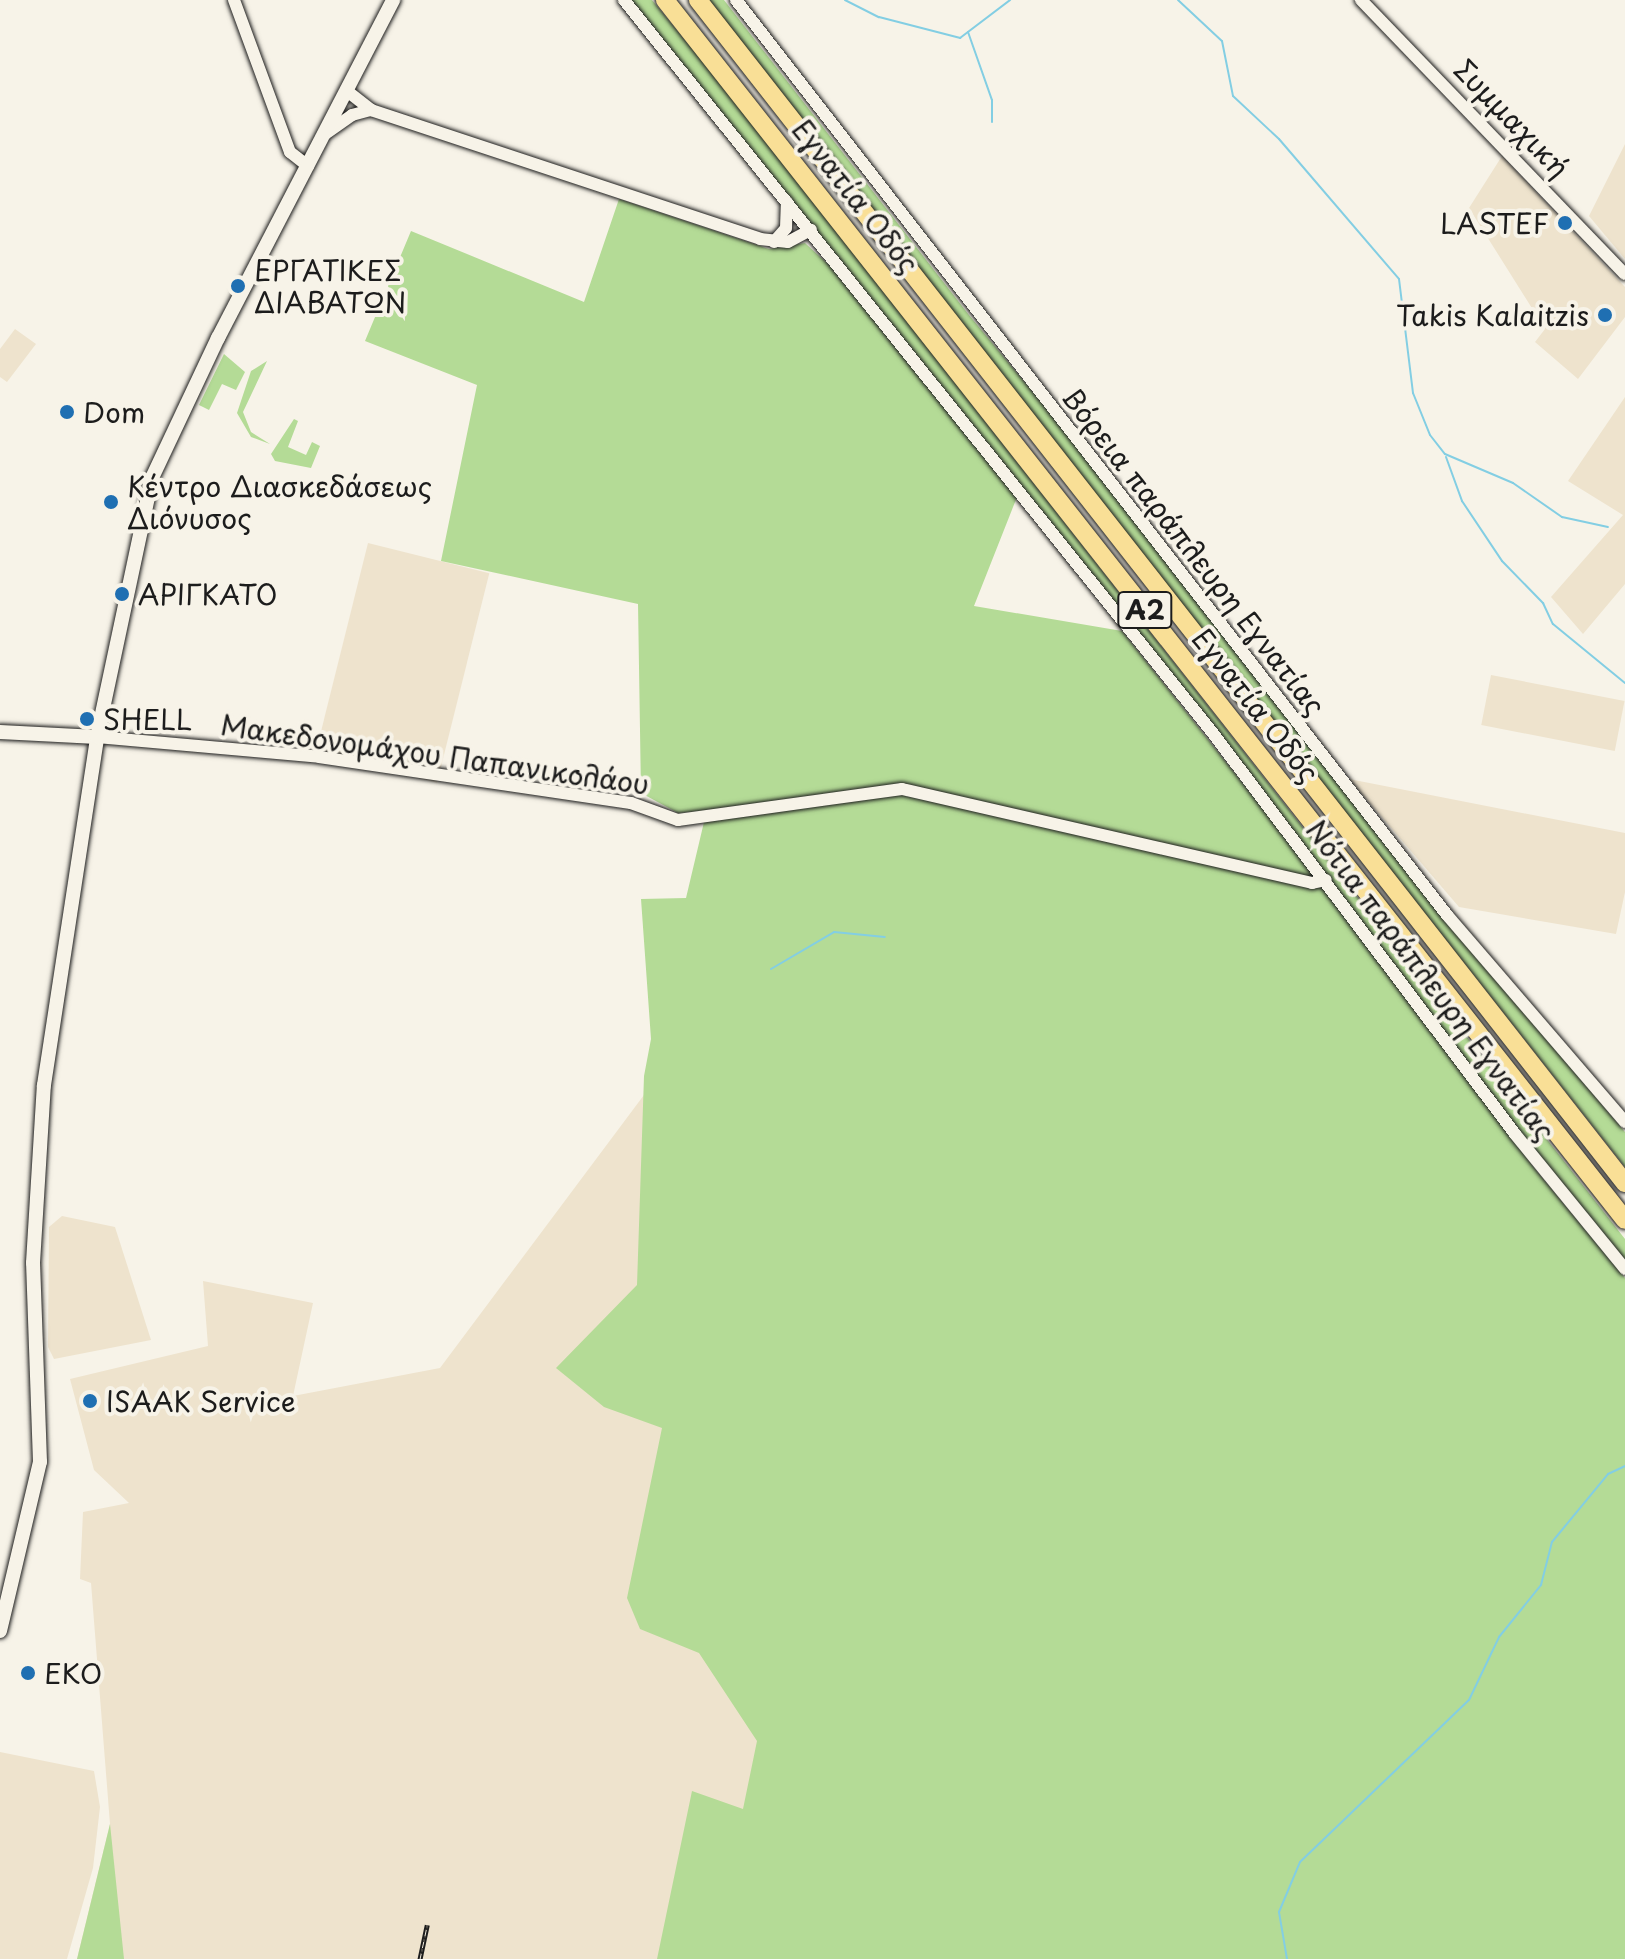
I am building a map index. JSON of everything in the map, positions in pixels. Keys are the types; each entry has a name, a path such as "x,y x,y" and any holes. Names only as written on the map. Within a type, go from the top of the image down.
{"highway":[{"name":"Εγνατία Οδός","path":"665,0 1625,1220"},
{"name":"Εγνατία Οδός","path":"698,0 1625,1183"}],"main road":[{"path":"0,1631 39,1470 33,1274 44,1085 94,734 105,683 159,459 393,0"},
{"path":"370,48 403,0"},
{"path":"0,732 94,734"}],"street":[{"path":"234,0 290,152 308,166"},
{"path":"624,0 786,200 788,219 776,240"},
{"name":"Βόρεια παράπλευρη Εγνατίας","path":"736,0 1447,915 1625,1122"},
{"name":"Συμμαχική","path":"1361,0 1625,274"},
{"path":"347,91 371,110"},
{"path":"347,91 389,114"},
{"path":"325,134 355,113 371,110 537,167 776,240 793,240 811,230"},
{"name":"Νότια παράπλευρη Εγνατίας","path":"786,200 1326,880 1515,1134 1625,1269"},
{"name":"Μακεδονομάχου Παπανικολάου","path":"94,734 319,757 631,803 678,820 902,789 1297,879 1326,880"}],"shaded area":[{"path":"1625,144 1625,259 1589,216"},
{"path":"1502,156 1625,287 1625,317 1578,379 1535,342 1545,329 1469,208"},
{"path":"15,329 36,344 7,382 0,377 0,349"},
{"path":"1625,397 1625,584 1583,634 1551,597 1623,515 1568,481"},
{"path":"368,543 489,573 437,783 316,753"},
{"path":"1491,675 1625,701 1615,751 1481,725"},
{"path":"1349,779 1625,833 1625,892 1616,934 1459,907"},
{"path":"697,1024 1378,1959 77,1959 110,1824 91,1583 80,1579 83,1512 129,1503 94,1470 70,1379 208,1346 203,1281 313,1303 293,1396 440,1368"},
{"path":"62,1216 115,1227 151,1340 54,1359 48,1347 49,1227"},
{"path":"0,1752 94,1771 100,1807 93,1868 67,1959 0,1959"}],"green space":[{"path":"631,0 652,0 725,89 1625,1239 1625,1261 1532,1149 1189,696"},
{"path":"706,0 724,0 969,315 1141,523 1449,924 1625,1132 1625,1167"},
{"path":"619,199 769,249 805,243 829,265 1017,497 974,606 1122,631 1275,824 1535,1169 1625,1278 1625,1959 657,1959 692,1791 743,1809 757,1741 699,1653 640,1629 627,1598 662,1428 604,1407 556,1368 637,1285 644,1076 651,1039 641,899 686,898 704,822 702,811 678,813 641,793 638,604 441,561 477,385 365,341 411,231 584,302"},
{"path":"224,354 245,372 236,390 222,384 209,410 199,405"},
{"path":"267,361 243,412 251,432 270,444 251,437 237,413 251,371"},
{"path":"294,419 298,421 288,447 306,455 312,442 320,446 311,468 275,461 271,454"},
{"path":"110,1824 124,1959 77,1959"}],"waterway":[{"path":"845,0 879,17 960,38 1010,0"},
{"path":"1178,0 1222,41 1233,96 1279,139 1399,279 1413,393 1430,435 1445,454 1513,483 1562,517 1608,527"},
{"path":"968,32 992,100 992,122"},
{"path":"1446,457 1462,501 1502,561 1543,603 1553,624 1625,683"},
{"path":"771,969 834,932 885,937"},
{"path":"1287,1959 1279,1912 1300,1862 1469,1700 1499,1637 1541,1585 1552,1542 1608,1474 1625,1466"}],"railway":[{"path":"420,1959 427,1925"}],"place":[{"name":"LASTEF","path":"1565,223"},
{"name":"ΕΡΓΑΤΙΚΕΣ ΔΙΑΒΑΤΩΝ","path":"238,286"},
{"name":"Takis Kalaitzis","path":"1605,315"},
{"name":"Dom","path":"67,412"},
{"name":"Κέντρο Διασκεδάσεως Διόνυσος","path":"111,502"},
{"name":"ΑΡΙΓΚΑΤΟ","path":"122,594"},
{"name":"SHELL","path":"87,719"},
{"name":"ISAAK Service","path":"90,1401"},
{"name":"EKO","path":"28,1673"}]}
